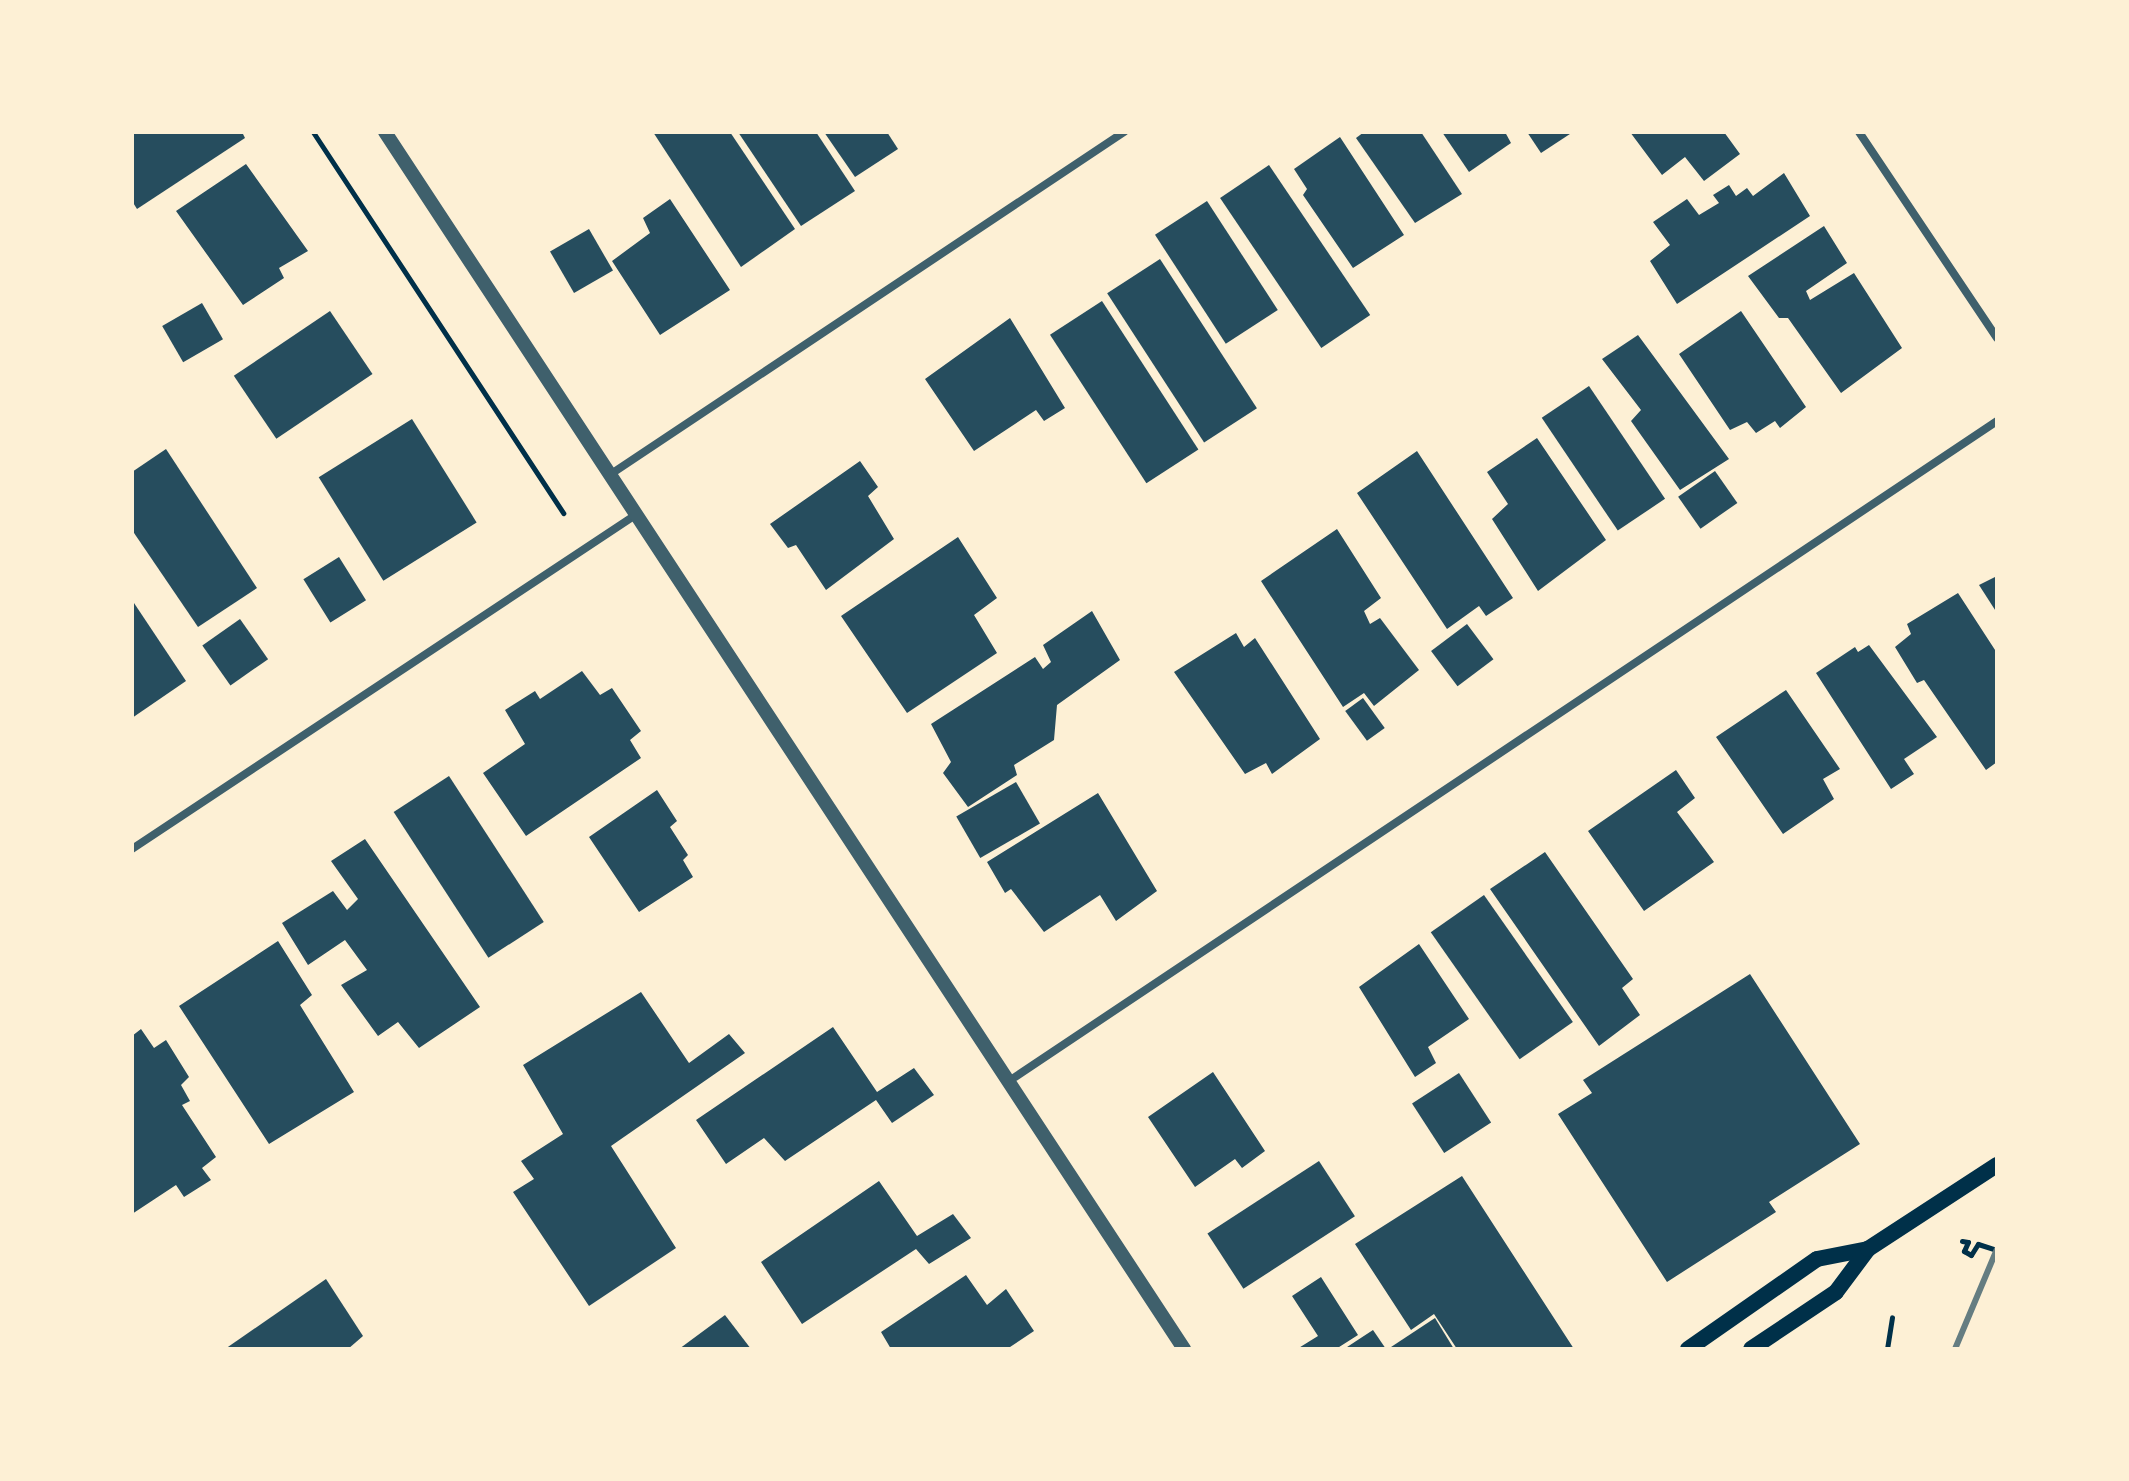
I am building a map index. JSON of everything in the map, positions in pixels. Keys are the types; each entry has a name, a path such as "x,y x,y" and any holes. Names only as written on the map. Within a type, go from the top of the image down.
{"main road":[{"path":"1751,1349 1836,1292 1868,1249 1997,1165"},
{"path":"1688,1349 1817,1259 1868,1249"}],"street":[{"path":"385,132 1184,1349"},
{"path":"611,474 1124,132"},
{"path":"1859,132 1997,338"},
{"path":"1009,1081 1997,421"},
{"path":"132,849 638,514"}],"path":[{"path":"313,132 563,513"},
{"path":"1962,1241 1968,1242 1964,1251 1971,1255 1978,1244 1997,1250"},
{"path":"1887,1349 1892,1317"}],"building":[{"path":"132,132 242,132 245,138 137,209 132,201"},
{"path":"653,132 730,132 795,229 741,267"},
{"path":"738,132 816,132 855,191 801,226"},
{"path":"824,132 887,132 898,149 855,177"},
{"path":"1364,132 1421,132 1462,194 1415,223 1356,138"},
{"path":"1442,132 1505,132 1511,143 1469,172"},
{"path":"1527,132 1573,132 1541,153"},
{"path":"1630,132 1724,132 1740,154 1704,181 1685,157 1662,175"},
{"path":"1340,137 1404,235 1353,268 1303,195 1307,189 1294,169"},
{"path":"246,164 308,251 279,268 284,278 243,305 176,211"},
{"path":"1269,165 1370,315 1321,348 1220,198"},
{"path":"1784,173 1810,216 1677,304 1650,261 1670,245 1653,222 1687,199 1699,215 1719,203 1713,195 1729,185 1736,196 1747,188 1753,196"},
{"path":"670,199 730,290 660,335 612,261 650,233 643,218"},
{"path":"1207,201 1278,310 1226,344 1155,235"},
{"path":"1824,226 1847,263 1806,291 1810,300 1854,273 1902,348 1841,393 1788,318 1779,318 1748,276"},
{"path":"589,229 613,271 574,293 550,252"},
{"path":"1160,259 1257,408 1204,443 1107,293"},
{"path":"1102,301 1198,449 1146,483 1050,335"},
{"path":"202,303 223,339 183,362 162,326"},
{"path":"330,311 372,374 276,439 234,376"},
{"path":"1741,311 1806,407 1780,428 1775,421 1756,433 1747,422 1730,430 1679,354"},
{"path":"1010,318 1065,408 1044,421 1036,410 974,451 925,379"},
{"path":"1638,335 1729,459 1680,490 1631,421 1641,410 1602,359"},
{"path":"1589,386 1665,499 1618,531 1542,418"},
{"path":"412,419 477,522 383,581 319,477"},
{"path":"1537,438 1606,540 1538,591 1492,519 1508,504 1487,472"},
{"path":"166,449 257,588 198,627 132,530 132,472"},
{"path":"1417,451 1513,598 1486,616 1479,606 1447,629 1357,493"},
{"path":"860,461 878,487 868,496 894,539 826,590 796,545 788,548 770,524"},
{"path":"1715,471 1737,503 1701,529 1678,497"},
{"path":"1337,529 1381,598 1364,611 1370,624 1380,618 1419,670 1374,706 1364,693 1343,707 1261,581"},
{"path":"958,537 997,598 974,615 997,653 907,713 841,616"},
{"path":"339,557 366,600 330,623 303,579"},
{"path":"1997,576 1997,613 1979,585"},
{"path":"1958,593 1997,653 1997,762 1986,770 1924,680 1917,683 1895,647 1911,634 1907,624"},
{"path":"132,600 186,681 132,718"},
{"path":"1092,611 1120,660 1057,705 1054,740 1014,765 1017,775 968,807 943,773 951,762 931,724 1035,657 1043,669 1051,662 1043,645"},
{"path":"240,619 268,659 230,686 202,645"},
{"path":"1467,624 1493,659 1458,686 1431,651"},
{"path":"1236,633 1244,647 1255,638 1320,739 1272,774 1266,763 1245,774 1174,672"},
{"path":"1869,645 1937,737 1904,759 1914,774 1891,789 1816,673 1855,647 1858,652"},
{"path":"582,671 600,695 612,688 641,731 630,740 641,758 526,836 483,773 525,744 505,710 535,691 540,699"},
{"path":"1786,690 1840,769 1823,779 1834,799 1783,834 1716,737"},
{"path":"1363,698 1385,728 1367,741 1345,711"},
{"path":"1676,770 1695,798 1677,812 1714,862 1644,911 1588,831"},
{"path":"449,776 544,922 488,958 394,812"},
{"path":"1016,782 1040,824 980,858 956,816"},
{"path":"657,790 677,821 670,827 688,855 683,860 693,877 639,912 589,837"},
{"path":"1098,793 1157,891 1116,921 1100,895 1044,932 1011,889 1005,893 987,862"},
{"path":"365,839 480,1007 419,1048 398,1022 378,1036 341,985 367,970 345,940 308,965 282,923 333,891 347,910 358,899 331,861"},
{"path":"1545,852 1633,979 1622,988 1640,1015 1599,1046 1490,889"},
{"path":"1484,895 1573,1022 1520,1059 1431,932"},
{"path":"278,941 312,995 300,1005 354,1092 269,1144 179,1006"},
{"path":"1419,944 1469,1019 1428,1047 1436,1063 1415,1077 1359,987"},
{"path":"1750,974 1860,1144 1769,1202 1776,1212 1667,1282 1558,1114 1592,1093 1583,1080"},
{"path":"641,992 689,1063 729,1034 745,1053 611,1146 676,1248 589,1306 513,1192 534,1179 521,1161 563,1134 523,1065"},
{"path":"833,1027 877,1092 914,1068 934,1095 892,1123 876,1100 785,1161 764,1138 726,1164 696,1120"},
{"path":"141,1029 154,1048 166,1040 189,1077 181,1085 190,1101 182,1105 216,1157 202,1168 211,1180 184,1197 176,1185 132,1214 132,1036"},
{"path":"1213,1072 1265,1151 1242,1168 1235,1159 1195,1187 1148,1117"},
{"path":"1459,1073 1491,1122 1444,1153 1412,1103"},
{"path":"1319,1161 1355,1216 1243,1289 1207,1233"},
{"path":"1462,1176 1574,1349 1457,1349 1434,1314 1411,1330 1355,1244"},
{"path":"879,1181 917,1236 953,1214 971,1238 929,1264 916,1249 802,1324 761,1262"},
{"path":"966,1275 987,1305 1006,1289 1034,1331 1007,1349 891,1349 881,1332"},
{"path":"1321,1277 1358,1335 1336,1349 1297,1349 1318,1336 1292,1296"},
{"path":"326,1279 363,1336 348,1349 225,1349"},
{"path":"725,1315 751,1349 679,1349"},
{"path":"1435,1318 1454,1349 1388,1349"},
{"path":"1373,1330 1386,1349 1344,1349"}],"railway":[{"path":"1955,1349 1997,1249"}]}
